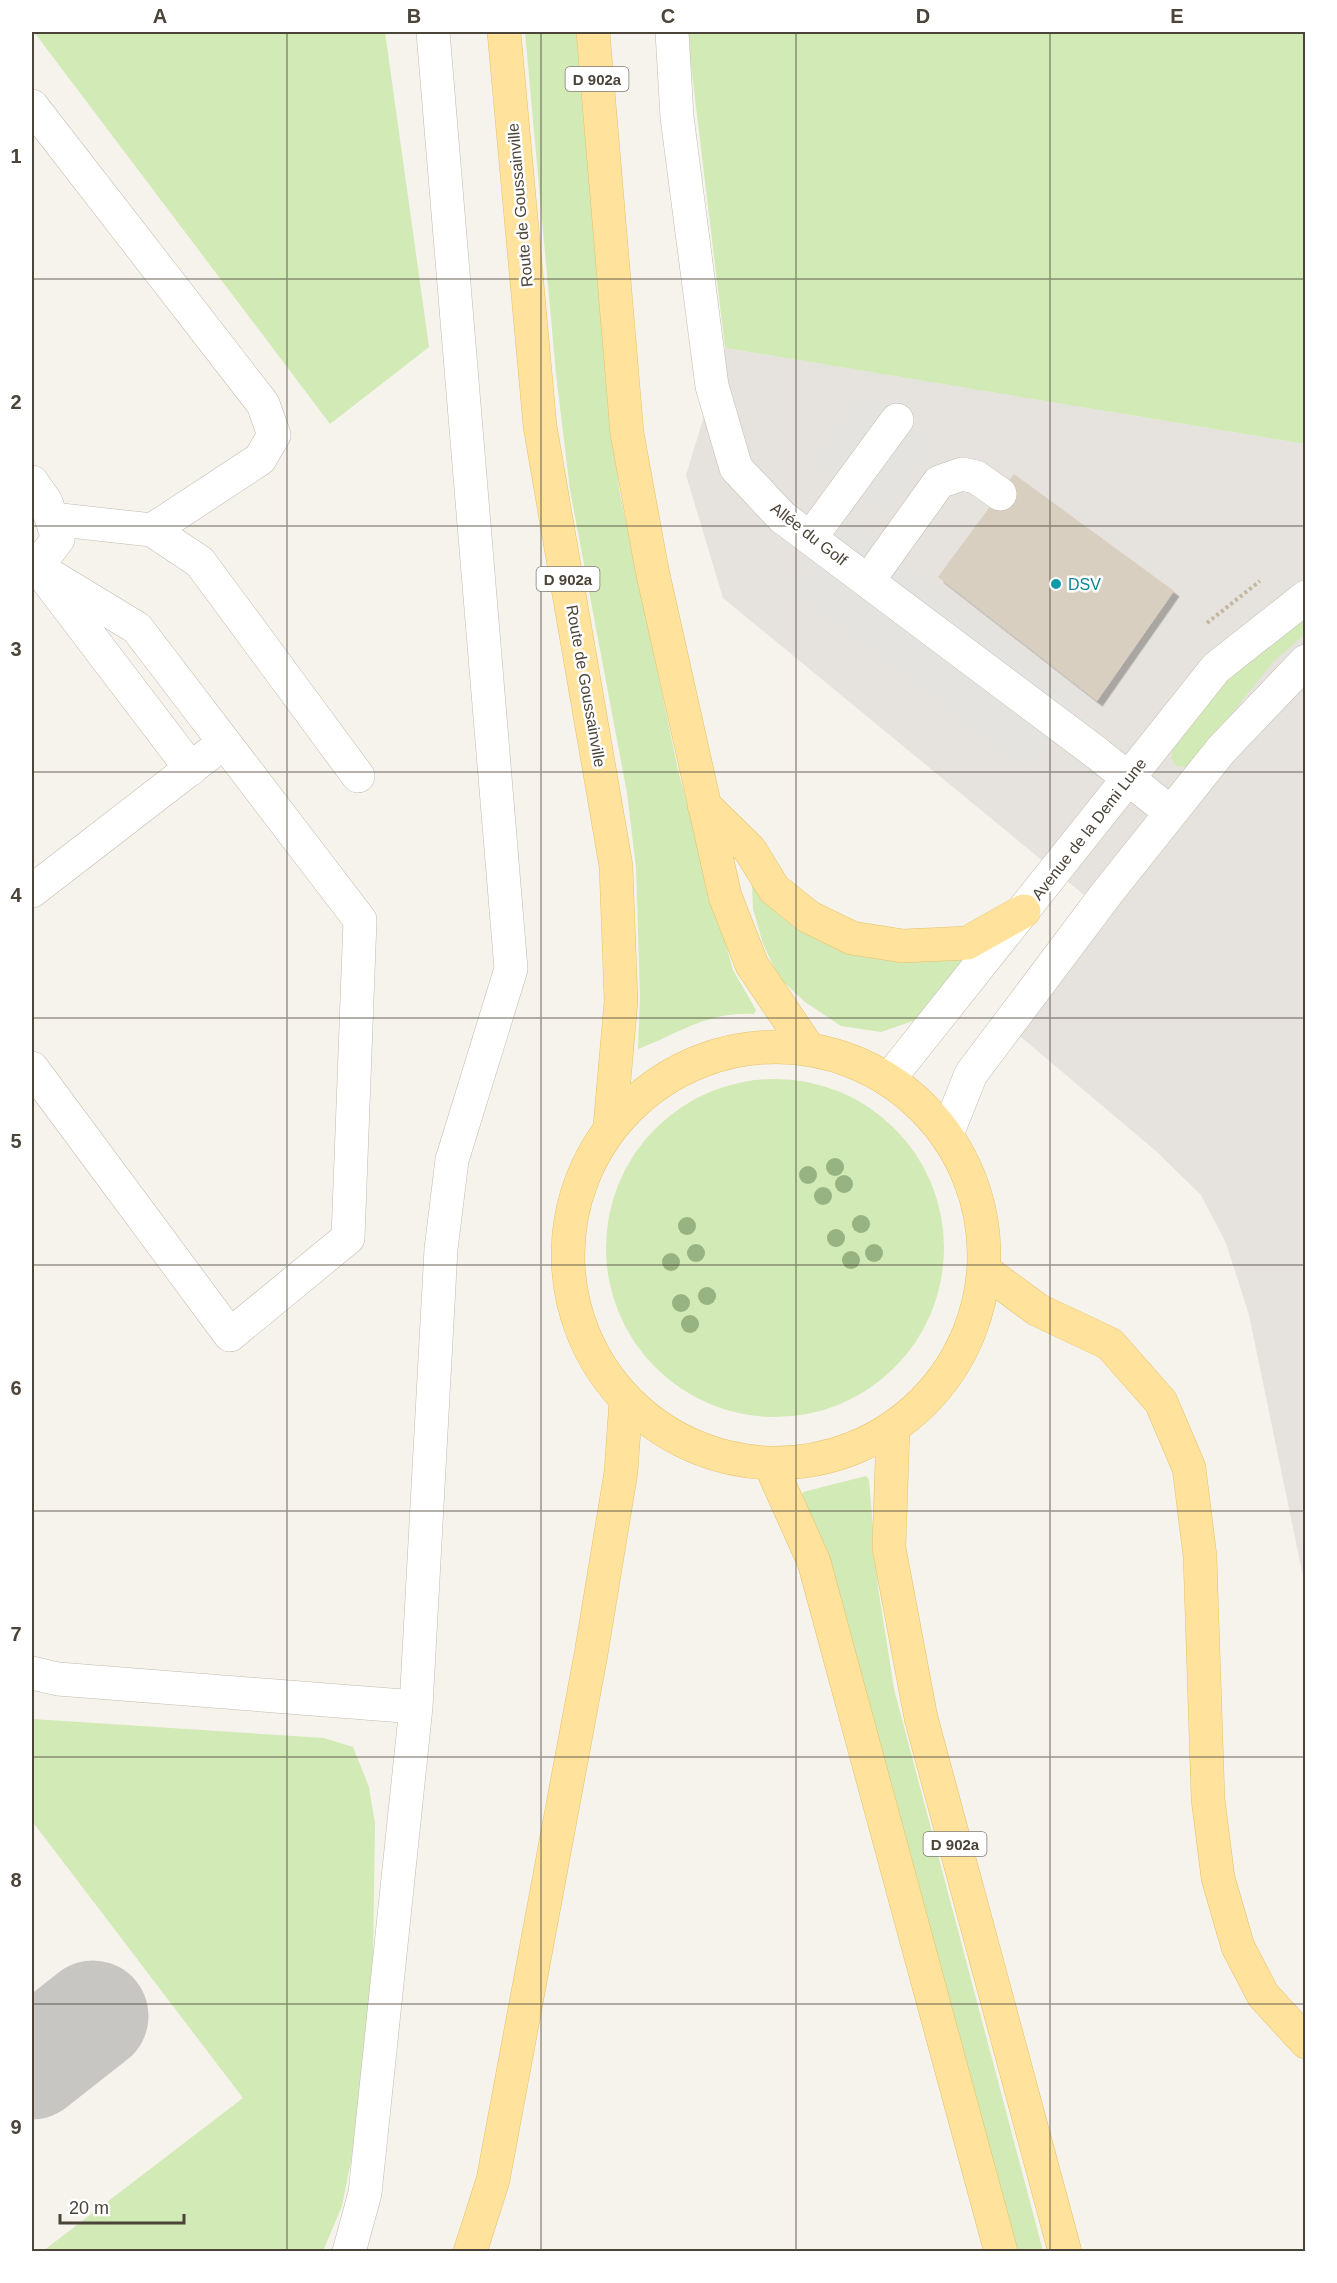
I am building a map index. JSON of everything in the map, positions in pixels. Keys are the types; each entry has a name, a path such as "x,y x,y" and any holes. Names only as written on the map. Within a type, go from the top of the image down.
{"main road":[{"name":"Route de Goussainville","path":"504,32 540,426 616,866 621,1001 610,1126"},
{"name":"D 902a","path":"593,32 627,433 652,570 725,896 752,965 808,1048"},
{"path":"704,805 750,850 774,889 809,917 852,939 903,946 967,943 1024,911"},
{"path":"753,1046 808,1048 850,1059 890,1079 920,1103 947,1134 978,1199 985,1271 976,1318 957,1361 929,1399 892,1430 834,1456 770,1464 717,1456 667,1434 626,1400 591,1352 571,1295 567,1236 581,1178 610,1126 650,1087 699,1060 753,1046"},
{"path":"985,1271 1038,1310 1110,1344 1161,1402 1189,1468 1200,1556 1208,1799 1218,1878 1238,1947 1263,1995 1305,2042"},
{"path":"470,2252 493,2180 587,1677 621,1472 626,1400"},
{"name":"D 902a","path":"892,1430 889,1548 921,1718 1065,2252"},
{"path":"770,1464 814,1562 1001,2252"}],"street":[{"path":"349,2252 365,2193 416,1707 441,1249 452,1160 511,969 433,32"},
{"name":"Allée du Golf","path":"672,32 677,117 712,386 736,468 782,517 1170,812"},
{"path":"32,106 263,404 274,435 260,459 152,530"},
{"path":"811,537 897,420"},
{"path":"868,581 939,483 962,474 976,477 1000,494"},
{"path":"32,482 46,502 58,539 34,570"},
{"path":"52,519 152,530 200,562 357,776"},
{"path":"32,1068 230,1335 348,1238 360,920 137,628 34,570"},
{"path":"34,570 191,769"},
{"name":"Avenue de la Demi Lune","path":"890,1079 1216,668 1305,597"},
{"path":"947,1134 971,1074 1170,812 1221,750 1305,662"},
{"path":"32,891 224,743"},
{"path":"32,1673 58,1679 416,1707"}],"shaded area":[{"path":"725,348 1305,444 1305,1586 1249,1315 1226,1243 1201,1195 1157,1152 1014,1031 1106,913 723,598 686,475"},
{"path":"863,385 941,442 887,518 808,462"},
{"path":"844,514 1087,696 1026,773 789,593"}],"green space":[{"path":"34,32 385,32 429,347 330,424"},
{"path":"525,32 576,32 619,489 679,774 733,970 756,1010 754,1014 737,1014 707,1020 638,1049 640,997 636,868 627,793 570,490 556,374"},
{"path":"687,32 1305,32 1305,444 725,348"},
{"path":"1305,612 1305,634 1274,661 1191,764 1185,767 1177,766 1171,758 1172,751 1228,679"},
{"path":"752,885 793,926 841,949 983,943 916,1020 881,1032 841,1026 805,1002 779,978 763,944 753,909"},
{"path":"758,1079 792,1079 840,1091 869,1107 895,1128 916,1154 932,1183 944,1231 944,1265 932,1313 916,1342 895,1368 869,1389 840,1405 792,1417 758,1417 710,1405 695,1397 668,1379 644,1355 626,1328 613,1297 606,1265 606,1231 618,1183 626,1168 644,1141 668,1117 695,1099 726,1086"},
{"path":"866,1476 869,1480 878,1587 894,1689 1043,2251 1013,2251 802,1496 803,1492"},
{"path":"33,1719 324,1738 353,1747 369,1787 375,1824 373,1955 356,2135 342,2206 323,2251 43,2251 243,2098 32,1821"}],"building":[{"name":"DSV","path":"1014,474 1174,591 1097,701 938,577"}],"taxiway":[{"path":"32,2064 93,2016"}],"place":[{"name":"DSV","path":"1056,584"}]}
